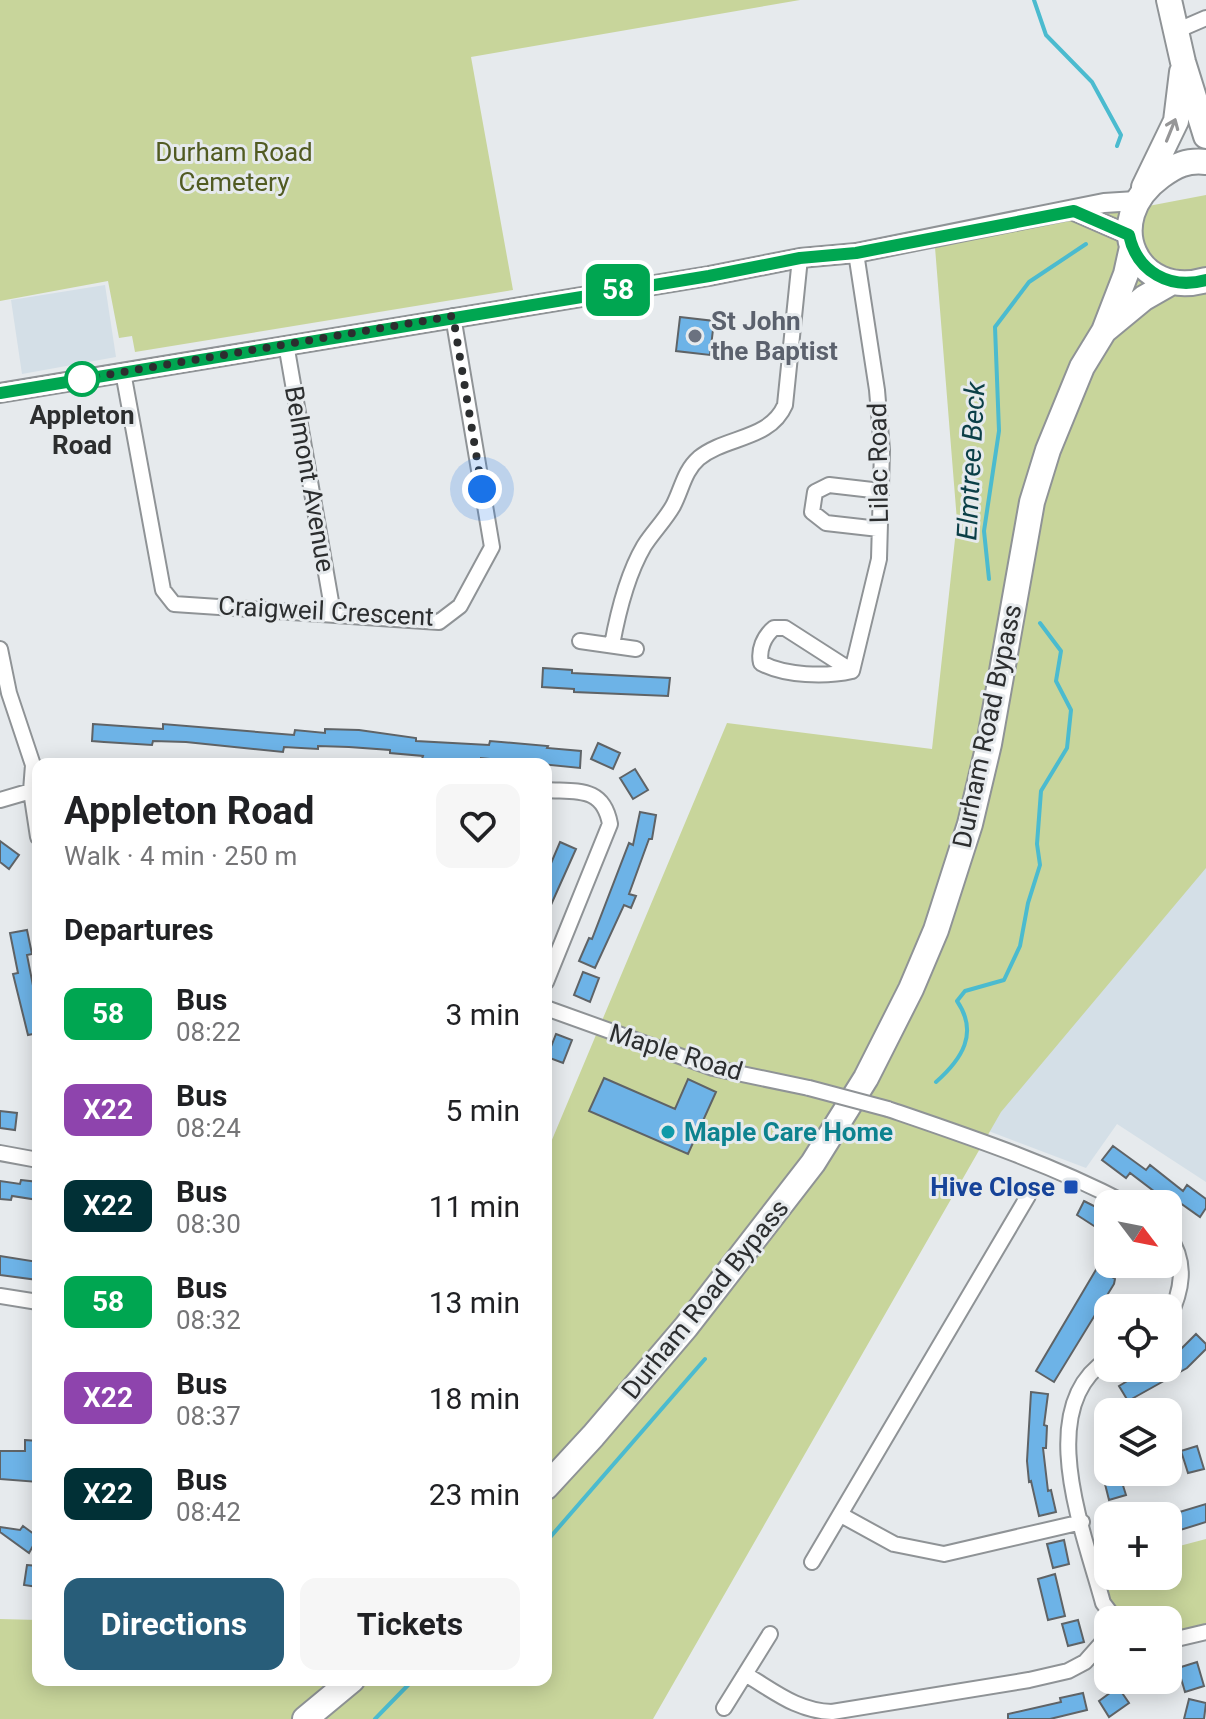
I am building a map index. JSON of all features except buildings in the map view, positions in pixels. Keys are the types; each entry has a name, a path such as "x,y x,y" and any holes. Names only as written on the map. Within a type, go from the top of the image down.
{"main road":[{"path":"1169,0 1183,62 1206,136"},
{"name":"Durham Road Bypass","path":"552,1480 652,1368 778,1210 836,1127 891,1031 936,930 970,824 992,730 1027,526 1048,450 1082,367 1104,331 1126,274 1130,217 1176,121 1183,62"},
{"path":"1139,197 1175,165 1192,160 1206,162"},
{"path":"1130,241 1145,267 1159,278 1193,287"},
{"name":"Durham Road Bypass","path":"1104,331 1144,298 1193,287"},
{"path":"305,1719 345,1686"}],"street":[{"path":"1176,31 1206,18"},
{"path":"0,393 709,276 800,258 856,253 1139,197"},
{"path":"1074,211 1130,241"},
{"name":"Lilac Road","path":"852,671 879,559 882,450 877,390 856,253"},
{"path":"612,645 618,614 640,556 673,506 689,468 706,453 764,428 780,416 785,405 800,258"},
{"name":"Craigweil Crescent","path":"123,372 163,590 174,604 439,622 460,606 492,547 453,316"},
{"name":"Belmont Avenue","path":"286,344 333,613"},
{"path":"879,529 826,523 812,512 815,492 829,485 881,491"},
{"path":"774,628 785,628 852,671 837,674 773,669 761,663 759,654 767,633 774,628"},
{"path":"580,641 636,649"},
{"path":"0,649 9,693 33,758"},
{"path":"32,786 32,798"},
{"path":"552,790 583,792 597,798 608,813 608,833 552,968"},
{"path":"0,800 31,791"},
{"path":"552,940 563,941"},
{"name":"Maple Road","path":"552,1010 713,1068 809,1088 888,1109 1032,1159 1101,1190"},
{"path":"0,1153 32,1159"},
{"path":"812,1562 1028,1196"},
{"path":"0,1296 32,1301"},
{"path":"1094,1369 1081,1384 1071,1417 1068,1461 1105,1606"},
{"path":"841,1515 894,1544 944,1554 1082,1522"},
{"path":"1182,1638 1206,1632"},
{"path":"724,1708 770,1634"},
{"path":"745,1674 812,1712 832,1712 1029,1680 1068,1671 1085,1662 1094,1652"}],"shaded area":[{"path":"105,285 116,357 22,374 11,300"},
{"path":"1206,698 1206,1182 1117,1124 1086,1168 978,1127"}],"green space":[{"name":"Durham Road Cemetery","path":"0,0 800,0 471,57 513,290 135,352 132,336 119,338 108,281 0,301"},
{"path":"1206,195 1206,868 1001,1112 653,1719 0,1719 0,1619 32,1620 32,1686 552,1686 552,1140 727,723 932,749 957,521 934,235 1028,229"},
{"path":"1206,1539 1206,1623 1182,1630 1182,1606 1114,1606 1106,1590 1182,1590 1182,1545"}],"waterway":[{"name":"Elmtree Beck","path":"1034,0 1046,35 1092,82 1121,135 1117,146"},
{"name":"Elmtree Beck","path":"989,579 984,531 999,431 995,327 1029,282 1086,244"},
{"name":"Elmtree Beck","path":"936,1082 960,1055 967,1035 967,1024 957,1001 965,991 1004,980 1020,946 1028,903 1040,865 1037,844 1041,791 1067,748 1071,710 1056,681 1061,651 1040,623"},
{"name":"Elmtree Beck","path":"552,1535 705,1359"},
{"name":"Elmtree Beck","path":"375,1719 407,1686"}],"bus line":[{"name":"58","path":"0,393 709,276 800,258 856,253 1074,211 1129,235 1132,247 1145,267 1159,278 1188,284 1206,280"}],"place":[{"name":"St John the Baptist","path":"695,336"},
{"name":"Appleton Road","path":"82,379"},
{"name":"Maple Care Home","path":"668,1132"},
{"name":"Hive Close","path":"1071,1187"}],"route":[{"path":"82,379 453,316 482,489"}]}
